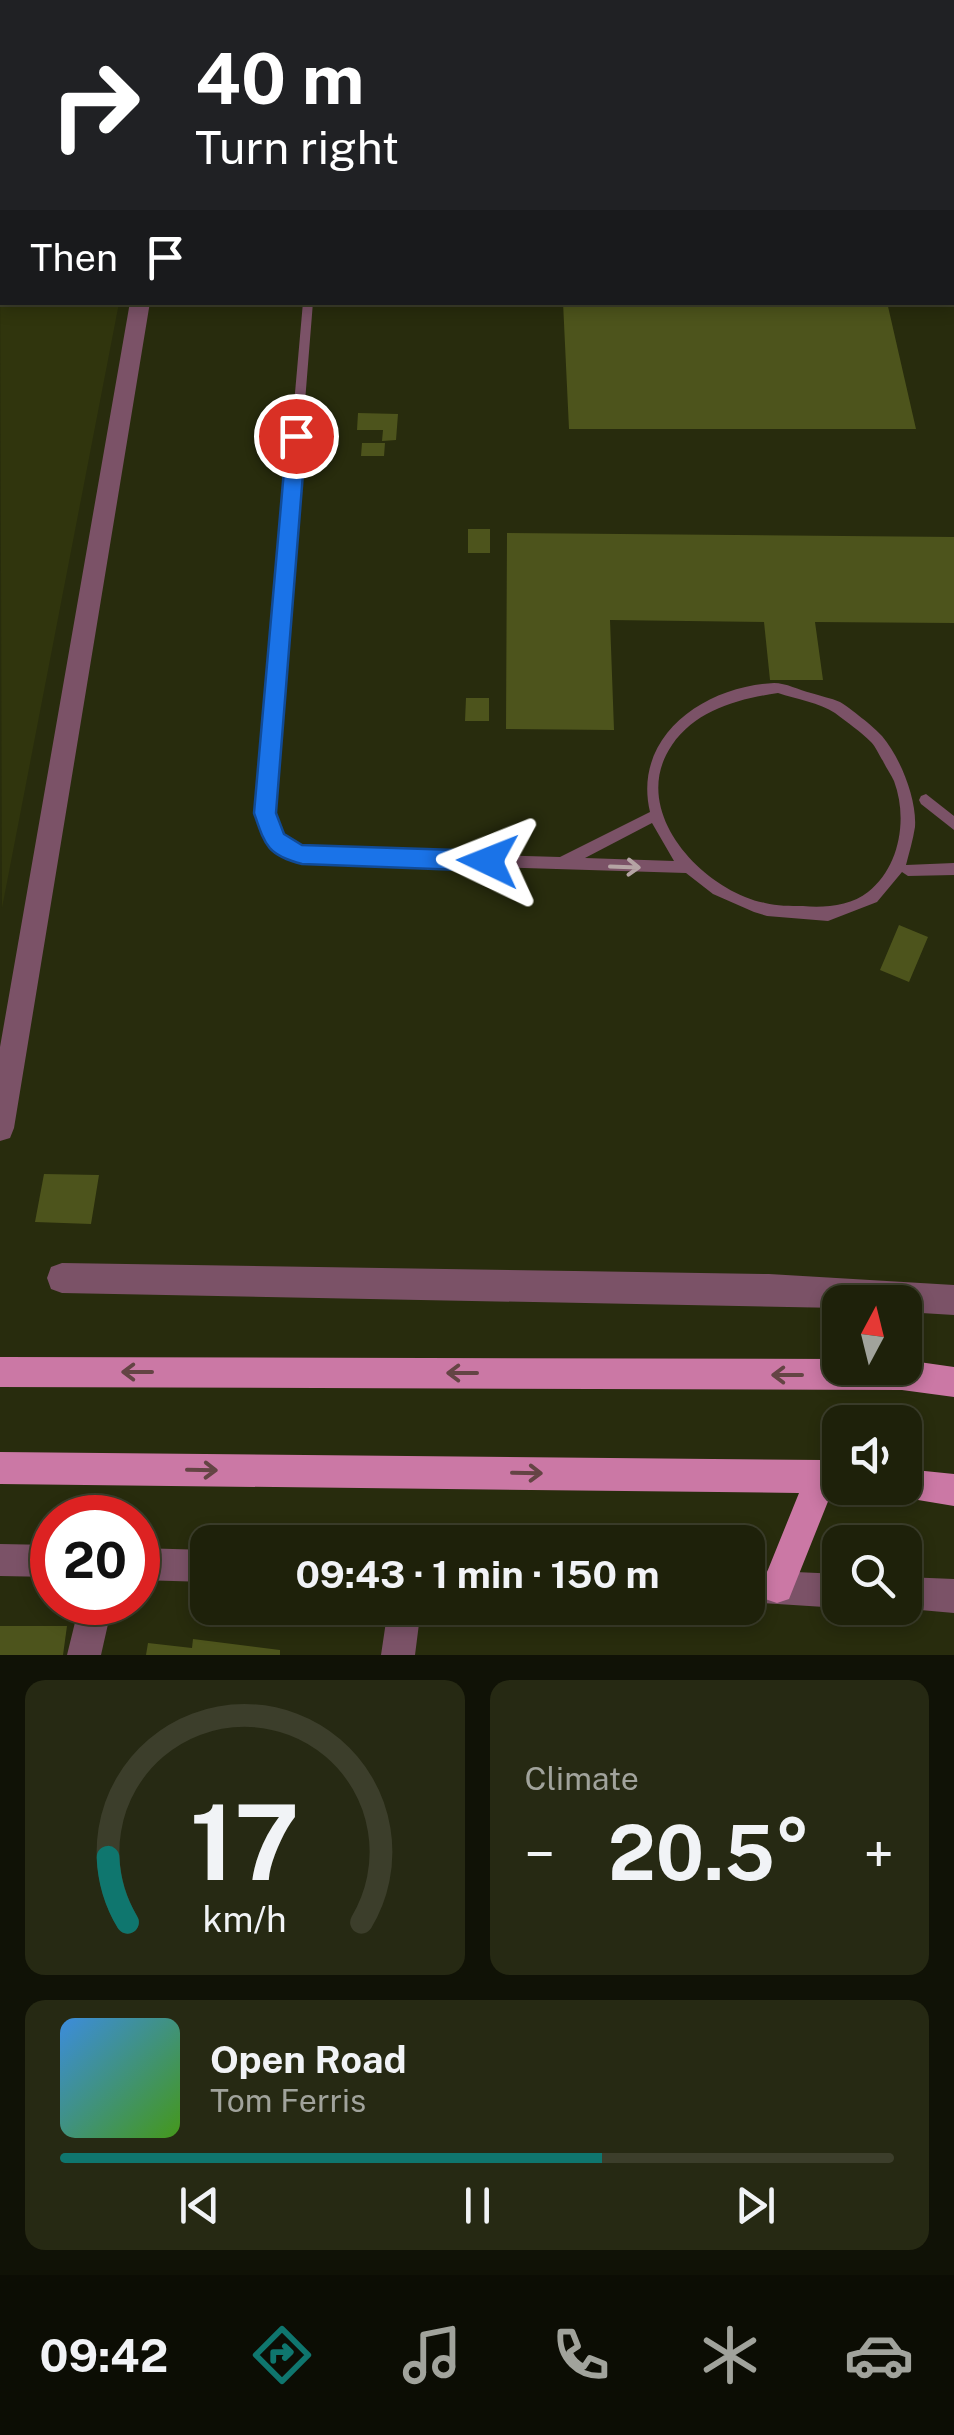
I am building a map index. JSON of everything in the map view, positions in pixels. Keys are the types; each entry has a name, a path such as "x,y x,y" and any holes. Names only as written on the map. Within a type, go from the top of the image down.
{"main road":[{"path":"0,1372 902,1375 954,1382"},
{"path":"0,1468 822,1477"},
{"path":"922,1487 954,1490"},
{"path":"765,1582 822,1491"}],"street":[{"path":"0,1128 139,305"},
{"path":"62,1278 769,1289 954,1300"},
{"path":"0,1560 30,1561"},
{"path":"160,1565 190,1565"},
{"path":"765,1587 822,1589"},
{"path":"922,1595 954,1596"},
{"path":"84,1655 91,1625"},
{"path":"398,1655 402,1625"}],"lane":[{"path":"308,305 266,795 265,813 275,840 286,850 302,854 688,867"},
{"path":"894,738 875,721 829,697 778,688 729,694 688,716 661,750 653,792 656,815 668,842 688,867 728,896 777,913 802,915 852,908 883,892 908,870 920,848"},
{"path":"926,824 924,794 954,824"},
{"path":"562,864 656,815"},
{"path":"908,870 954,869"}],"shaded area":[{"path":"0,305 119,305 2,908"}],"building":[{"path":"563,305 888,305 916,429 569,429"},
{"path":"358,413 398,414 396,440 382,441 383,430 357,430"},
{"path":"362,443 385,443 384,456 361,456"},
{"path":"468,529 490,529 490,553 468,553"},
{"path":"507,533 954,537 954,623 815,622 823,680 770,680 764,622 610,620 614,730 506,729"},
{"path":"466,698 489,698 489,721 465,721"},
{"path":"899,925 928,937 909,982 880,970"},
{"path":"44,1174 99,1175 91,1224 35,1222"},
{"path":"0,1626 67,1626 63,1655 0,1655"},
{"path":"193,1639 280,1650 280,1655 146,1655 148,1643 192,1648"}],"route":[{"path":"296,436 265,813 275,840 286,850 302,854 488,861"}]}
